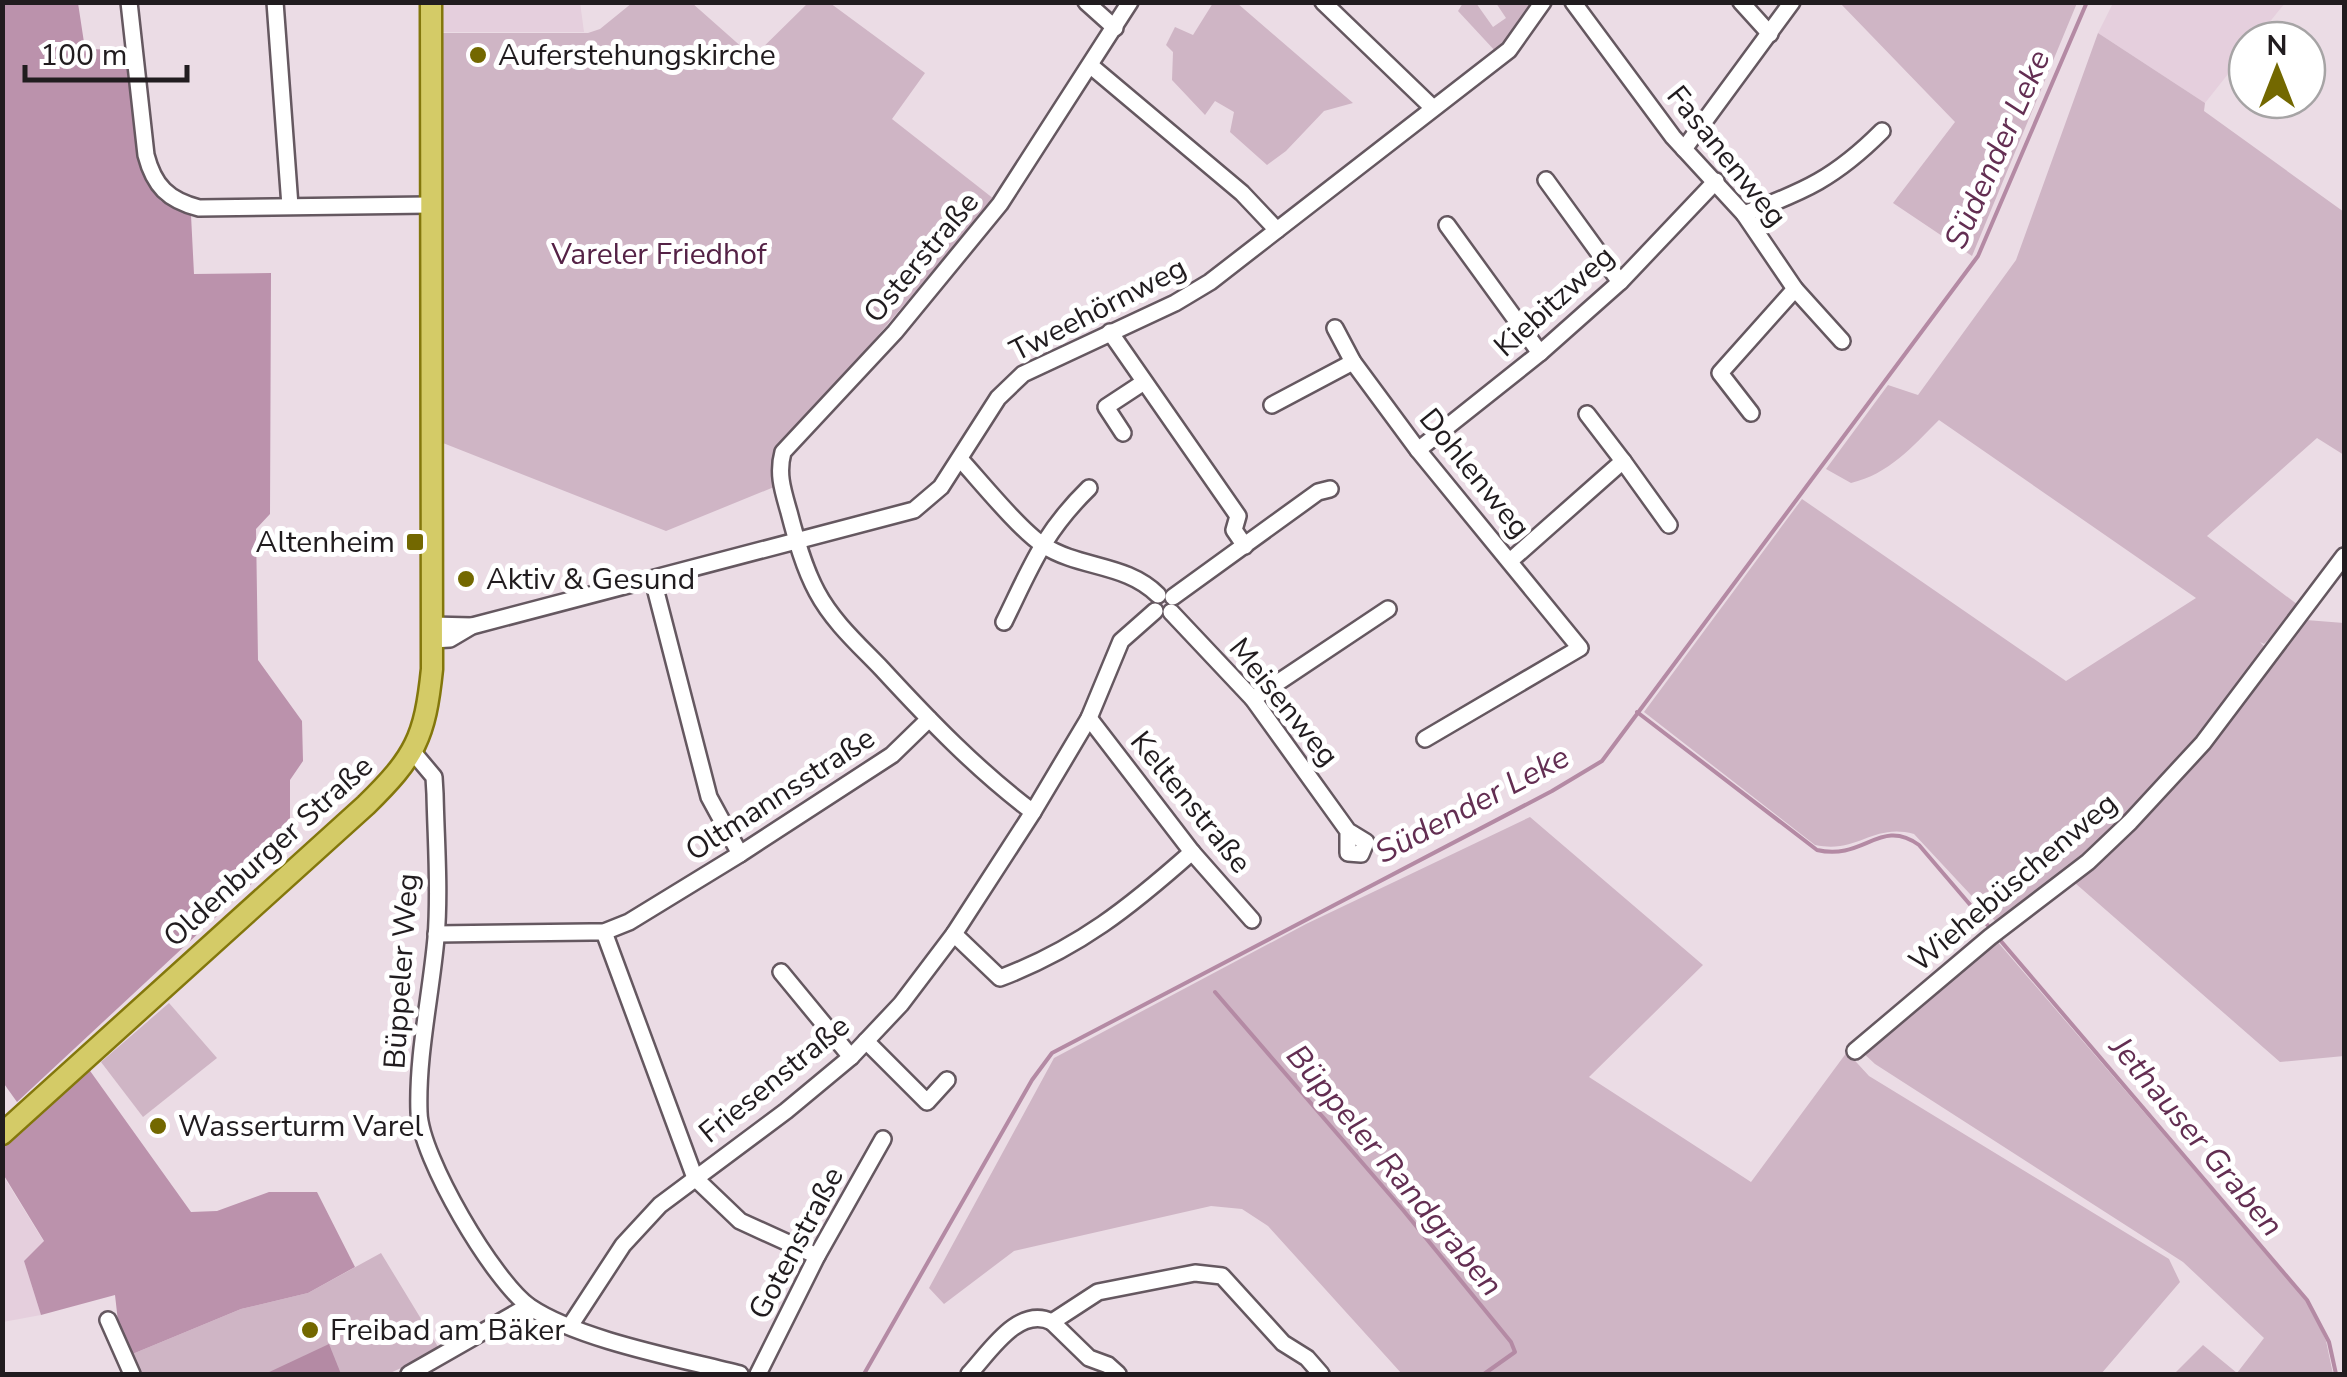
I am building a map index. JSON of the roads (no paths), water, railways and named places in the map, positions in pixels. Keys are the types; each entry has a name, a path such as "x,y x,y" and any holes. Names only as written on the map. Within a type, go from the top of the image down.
{"main road":[{"name":"Oldenburger Straße","path":"2,1134 366,805 404,767 413,752 428,705 432,633 430,2"}],"street":[{"path":"129,2 146,156 158,186 169,197 199,208 430,205"},
{"path":"275,2 290,206"},
{"path":"1086,2 1115,28"},
{"name":"Osterstraße","path":"797,542 780,480 783,452 896,332 1000,204 1130,2"},
{"path":"1323,2 1433,108"},
{"name":"Fasanenweg","path":"1573,2 1684,149 1744,214 1795,289 1842,341"},
{"path":"1741,2 1770,34"},
{"path":"1684,149 1792,2"},
{"name":"Tweehörnweg","path":"432,633 653,580 914,510 929,500 960,460 998,398 1023,374 1194,292 1510,50 1541,3"},
{"path":"1091,66 1242,193 1277,230"},
{"path":"1744,214 1797,194 1842,169 1882,131"},
{"path":"1546,180 1620,282"},
{"name":"Kiebitzweg","path":"1418,450 1540,353 1620,282 1716,181"},
{"path":"1447,225 1540,353"},
{"path":"1751,413 1720,373 1795,289"},
{"name":"Dohlenweg","path":"1335,328 1353,362 1418,450 1580,648 1425,739"},
{"path":"1110,332 1238,516 1253,518 1264,532"},
{"path":"1272,405 1353,362"},
{"path":"1123,432 1106,408 1144,382"},
{"path":"1588,414 1668,526"},
{"name":"Meisenweg","path":"960,460 1041,544 1075,561 1127,572 1144,581 1254,699 1348,832"},
{"path":"1510,561 1623,462"},
{"path":"1004,622 1041,544 1088,488"},
{"name":"Friesenstraße","path":"570,1326 623,1245 660,1205 852,1057 908,995 954,934 1033,812 1089,718 1120,641 1164,604 1318,492 1330,488"},
{"path":"1238,516 1234,530 1245,546"},
{"path":"797,542 809,576 827,608 929,719 996,785 1033,812"},
{"name":"Wiehebüschenweg","path":"1855,1051 1990,937 2088,862 2130,822 2203,743 2344,556"},
{"path":"653,580 709,796 740,854"},
{"path":"1254,699 1388,609"},
{"name":"Keltenstraße","path":"1089,718 1192,852 1252,920"},
{"name":"Oltmannsstraße","path":"436,934 604,932 629,922 892,755 929,719"},
{"name":"Büppeler Weg","path":"413,752 434,777 436,934 419,1113 424,1143 464,1223 528,1306 570,1326 740,1374"},
{"path":"954,934 1000,978 1042,962 1086,938 1132,906 1192,852"},
{"path":"604,932 696,1178 740,1221 818,1256"},
{"path":"780,972 852,1057"},
{"path":"866,1041 927,1102 947,1080"},
{"name":"Gotenstraße","path":"758,1374 883,1139"},
{"path":"1052,1322 1098,1292 1195,1273 1222,1276 1283,1343 1321,1374"},
{"path":"409,1374 528,1306"},
{"path":"969,1374 1021,1321 1035,1316 1052,1322 1088,1358 1108,1365 1118,1374"},
{"path":"108,1320 132,1374"}],"waterway":[{"name":"Südender Leke","path":"864,1374 1032,1080 1052,1053 1552,791 1602,761 1978,256 2087,2"},
{"name":"Jethauser Graben","path":"1637,712 1817,850 1847,850 1893,836 1919,845 1990,928"},
{"name":"Jethauser Graben","path":"2000,940 2307,1300 2329,1342 2336,1374"},
{"name":"Büppeler Randgraben","path":"1215,992 1511,1342 1515,1352 1484,1374"}],"place":[{"name":"Auferstehungskirche","path":"478,55"},
{"name":"Altenheim","path":"415,542"},
{"name":"Aktiv & Gesund","path":"466,579"},
{"name":"Wasserturm Varel","path":"158,1126"},
{"name":"Freibad am Bäker","path":"310,1330"}],"park label":[{"name":"Vareler Friedhof","path":"659,254"}]}
